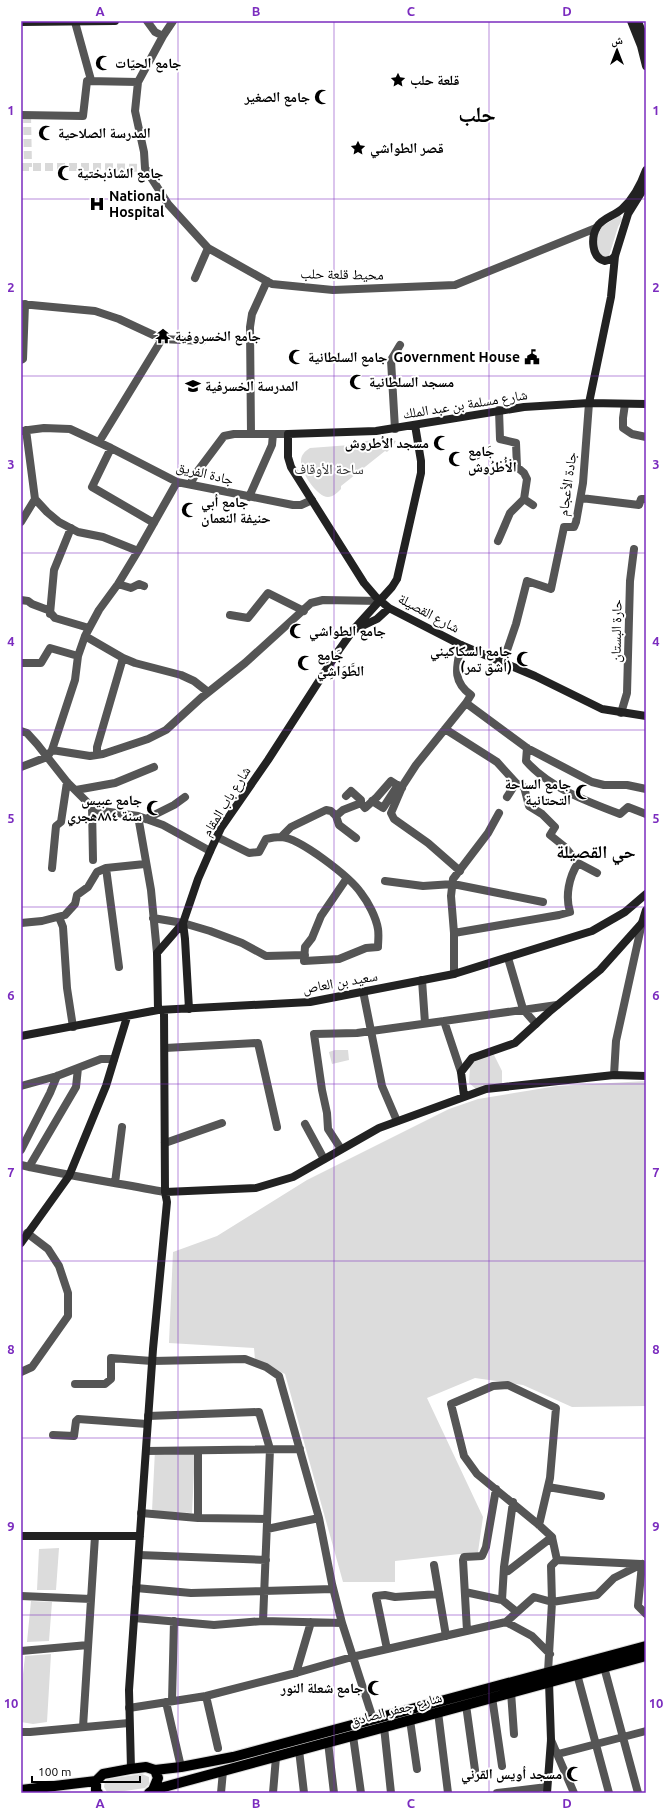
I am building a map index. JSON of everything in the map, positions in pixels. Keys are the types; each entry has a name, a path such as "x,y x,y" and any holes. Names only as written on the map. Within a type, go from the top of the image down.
{"main road":[{"name":"شارع جعفر الصادق","path":"150,1792 511,1692 549,1677 646,1646"},
{"name":"شارع جعفر الصادق","path":"96,1781 103,1774 130,1769 146,1768 155,1770 181,1767 233,1757 372,1719 549,1677 577,1674 646,1656"},
{"path":"150,1792 158,1778 155,1770"},
{"path":"21,1790 96,1781 96,1791 98,1793"}],"street":[{"path":"21,22 115,21"},
{"path":"147,21 155,32 163,36"},
{"name":"محيط قلعة حلب","path":"173,21 163,36 138,82 135,111 144,152 145,168 168,204 208,248 272,284 333,290 455,285 596,228"},
{"path":"631,21 641,46 646,66"},
{"path":"638,21 646,43"},
{"path":"75,22 92,80"},
{"path":"21,115 83,116 87,81 138,82"},
{"path":"589,402 611,297 615,256 625,212 646,170"},
{"path":"615,256 612,259 604,261 597,258 594,251 596,228 602,221 625,212 646,186"},
{"path":"194,278 208,248"},
{"path":"251,434 250,327 252,314 267,281"},
{"path":"21,360 23,359 23,304 107,314 162,339 202,341"},
{"path":"99,442 162,339"},
{"path":"395,429 391,360 400,345"},
{"name":"شارع مسلمة بن عبد الملك","path":"288,434 350,433 395,429 499,410 589,402 646,404"},
{"name":"جادة الأعجام","path":"502,662 516,624 527,581 551,589 564,527 574,527 581,498 589,402"},
{"path":"625,404 623,428 632,434 646,437"},
{"path":"498,541 510,513 524,500 527,479 524,473 517,467 516,443 500,438 499,410"},
{"name":"شارع باب المقام","path":"189,1008 183,923 198,879 210,851 217,837 354,629 380,601 397,579 421,473 421,461 414,425"},
{"name":"جادة الفريق","path":"23,430 44,428 70,429 99,442 177,482 250,497 301,505 312,500"},
{"path":"23,430 35,499 47,512 78,532 103,537 138,551"},
{"path":"190,484 197,472 224,436 234,434 288,434"},
{"path":"250,497 272,444 273,434"},
{"name":"شارع القصيلة","path":"288,434 290,464 364,583 380,601 389,608 461,645 541,679 602,709 646,716"},
{"path":"111,448 92,487 154,523"},
{"path":"50,754 74,680 78,656 85,636 98,610 118,584 177,482"},
{"path":"581,498 639,505 641,499 646,499"},
{"path":"21,522 35,499"},
{"path":"524,500 533,505"},
{"path":"50,614 54,570 71,528"},
{"name":"حارة البستان","path":"621,713 627,693 630,581 634,548"},
{"path":"118,584 131,588 139,584 144,586"},
{"path":"230,615 248,618 268,593 304,611"},
{"path":"21,600 28,601 48,610 55,618 89,628"},
{"path":"21,767 50,754 90,756 119,750 148,739 166,730 208,692 245,663 304,611 311,603 323,600 380,601"},
{"path":"354,629 370,623 389,608"},
{"path":"85,636 123,658 135,663 181,675 194,681 208,692"},
{"path":"372,801 383,808 471,695 463,690 456,671 461,645"},
{"path":"21,663 41,663 50,648 78,656"},
{"path":"97,754 97,747 123,658"},
{"path":"466,703 527,748 592,782 604,785 627,785 646,789"},
{"path":"445,729 497,762 516,783 524,787 529,806 542,814 555,827 550,835 565,847 578,863 597,873"},
{"path":"21,731 27,733 50,754 67,782 95,810 142,817 163,825 210,851"},
{"path":"527,748 526,762 535,772 582,800 620,814 628,807 646,814"},
{"path":"76,790 115,783 154,767"},
{"path":"346,796 351,790 358,796 365,808 391,781 400,787"},
{"path":"52,868 56,826 61,822 67,782"},
{"path":"507,796 516,783"},
{"path":"400,787 391,810 394,819 428,843 460,871"},
{"path":"142,817 174,805 185,797"},
{"path":"336,816 343,810 361,803"},
{"path":"92,807 93,860"},
{"path":"282,837 291,827 326,810 331,811 336,816 339,825 356,838"},
{"path":"454,974 454,933 451,896 453,879 488,833 499,813"},
{"path":"130,1769 129,1723 138,1555 152,1361 167,1202 165,1192 165,1048 151,890 145,864 142,817"},
{"path":"217,837 249,853 259,852 266,839 282,837 307,849 347,878 360,892 368,905 378,929 378,947 366,948 339,959 304,960 305,947 312,938 321,916 347,878"},
{"path":"454,933 570,912 566,899 578,863"},
{"path":"21,923 42,921 65,915 74,904 77,895 88,887 97,872 106,868 145,864"},
{"path":"106,868 119,967"},
{"path":"385,881 423,886 453,884 543,902"},
{"name":"سعيد بن العاص","path":"21,1036 161,1010 310,1002 454,974 592,932 625,912 646,894"},
{"path":"614,1074 616,1041 646,910"},
{"path":"59,917 63,927 67,988 73,1026"},
{"path":"153,918 183,923 242,943 266,956 304,955"},
{"path":"157,953 183,923"},
{"path":"461,1072 472,1058 515,1043 557,1005 600,970 642,923"},
{"path":"508,958 523,1010 536,1024"},
{"path":"422,980 425,1023"},
{"path":"363,991 382,1086 397,1121"},
{"path":"341,1149 328,1129 328,1113 322,1090 314,1034 357,1033 557,1005"},
{"path":"21,1243 69,1176 106,1086 127,1017"},
{"path":"444,1022 461,1072 464,1096"},
{"path":"165,1048 258,1043 276,1127"},
{"path":"21,1086 56,1076 101,1059 114,1059"},
{"path":"78,1068 76,1087 23,1166 69,1176 165,1192 256,1188 293,1177 379,1128 486,1089 614,1074 646,1076"},
{"path":"21,1150 50,1093 56,1076"},
{"path":"165,1142 222,1123"},
{"path":"305,1124 324,1159"},
{"path":"115,1183 122,1127"},
{"path":"21,1372 32,1367 68,1316 68,1293 59,1266 48,1249 28,1233"},
{"path":"75,1384 105,1384 112,1379 111,1358 152,1361 245,1359 266,1367 279,1376 319,1518 333,1589 342,1623 372,1719"},
{"path":"540,1525 548,1487 556,1408 508,1385 493,1386 451,1404 464,1456 477,1474 513,1502 552,1537 557,1560"},
{"path":"53,1435 74,1436 76,1422 78,1419 148,1420 259,1412 270,1449 263,1621"},
{"path":"146,1450 198,1451 300,1449"},
{"path":"198,1451 198,1518"},
{"path":"548,1487 601,1496"},
{"path":"467,1631 463,1560 464,1557 482,1556 486,1547 496,1489"},
{"path":"502,1600 504,1567 513,1502"},
{"path":"141,1513 198,1518 267,1519"},
{"path":"266,1529 319,1518"},
{"path":"21,1536 140,1536"},
{"path":"84,1727 95,1536"},
{"path":"504,1567 508,1571 552,1537"},
{"path":"138,1555 266,1560"},
{"path":"497,1793 547,1790 551,1740 549,1677 552,1602 551,1566 557,1560 644,1564"},
{"path":"130,1708 206,1696 352,1657 506,1622 534,1597 552,1602 597,1595 614,1578 644,1564"},
{"path":"644,1564 642,1605 646,1614"},
{"path":"434,1565 446,1636"},
{"path":"136,1588 191,1593 333,1589"},
{"path":"465,1592 502,1600 517,1612"},
{"path":"387,1649 376,1596 385,1595 395,1597 439,1594"},
{"path":"21,1596 91,1599"},
{"path":"134,1618 154,1621 174,1621 214,1625 263,1621 342,1623"},
{"path":"174,1621 169,1701 181,1767"},
{"path":"296,1673 311,1622"},
{"path":"506,1622 532,1636 550,1654"},
{"path":"21,1651 88,1645"},
{"path":"604,1667 638,1793"},
{"path":"577,1674 609,1793"},
{"path":"511,1692 514,1734"},
{"path":"206,1696 218,1748"},
{"path":"492,1697 502,1766"},
{"path":"466,1705 475,1770"},
{"path":"438,1712 448,1793"},
{"path":"410,1720 417,1769"},
{"path":"21,1732 129,1723"},
{"path":"384,1727 392,1793"},
{"path":"558,1754 646,1731"},
{"path":"353,1736 361,1793"},
{"path":"551,1740 574,1793"},
{"path":"328,1742 334,1793"},
{"path":"299,1750 304,1793"},
{"path":"273,1793 276,1757"},
{"path":"221,1793 223,1771"}],"green space":[{"path":"618,216 621,216 622,220 618,227 609,256 604,258 597,251 598,232 603,226"},
{"name":"ساحة الأوقاف","path":"390,439 396,441 387,452 385,451 341,486 341,489 332,496 324,496 314,488 306,477 301,465 303,455 310,448 364,444 365,441"},
{"path":"335,1050 348,1050 349,1060 332,1064 329,1052"},
{"path":"494,1055 502,1071 502,1084 476,1089 469,1083 470,1066 474,1059"},
{"path":"646,1081 646,1406 572,1407 523,1385 475,1378 427,1398 483,1517 478,1552 395,1561 395,1582 343,1582 285,1374 255,1360 254,1348 169,1343 173,1252 217,1236 307,1180 449,1109 478,1099 557,1086"},
{"path":"155,1450 195,1452 192,1513 152,1511"},
{"path":"59,1548 56,1590 37,1590 39,1549"},
{"path":"31,1601 52,1602 49,1641 27,1642"},
{"path":"51,1654 47,1722 33,1724 21,1722 21,1693 25,1656"},
{"path":"142,1774 149,1777 149,1784 145,1788 111,1793 107,1792 104,1787 105,1781 108,1779"}],"tunnel":[{"path":"27,115 28,167"},
{"path":"21,167 145,168"}],"place":[{"name":"جامع الحيّات","path":"103,63"},
{"name":"قلعة حلب","path":"398,80"},
{"name":"جامع الصغير","path":"322,97"},
{"name":"المدرسة الصلاحية","path":"46,133"},
{"name":"قصر الطواشي","path":"358,148"},
{"name":"جامع الشاذبختية","path":"65,173"},
{"name":"National Hospital","path":"97,204"},
{"name":"جامع الخسروفية","path":"163,336"},
{"name":"جامع السلطانية","path":"296,357"},
{"name":"Government House","path":"532,357"},
{"name":"مسجد السلطانية","path":"357,382"},
{"name":"المدرسة الخسرفية","path":"193,386"},
{"name":"مسجد الأطروش","path":"441,443"},
{"name":"جَامِع الْأُطْرُوش","path":"456,459"},
{"name":"جامع أبي حنيفة النعمان","path":"189,510"},
{"name":"جامع الطواشي","path":"297,631"},
{"name":"جامع السكاكيني (أشق تمر)","path":"524,659"},
{"name":"جَامِع الطَّوَاشِيّ","path":"305,663"},
{"name":"جامع الساحة التحتانية","path":"583,792"},
{"name":"جامع عبيس سنة ٨٨٤هجري","path":"154,808"},
{"name":"جامع شعلة النور","path":"375,1688"},
{"name":"مسجد أويس القرني","path":"574,1774"}],"district":[{"name":"حلب","path":"477,113"},
{"name":"حي القصيلة","path":"596,851"}]}
